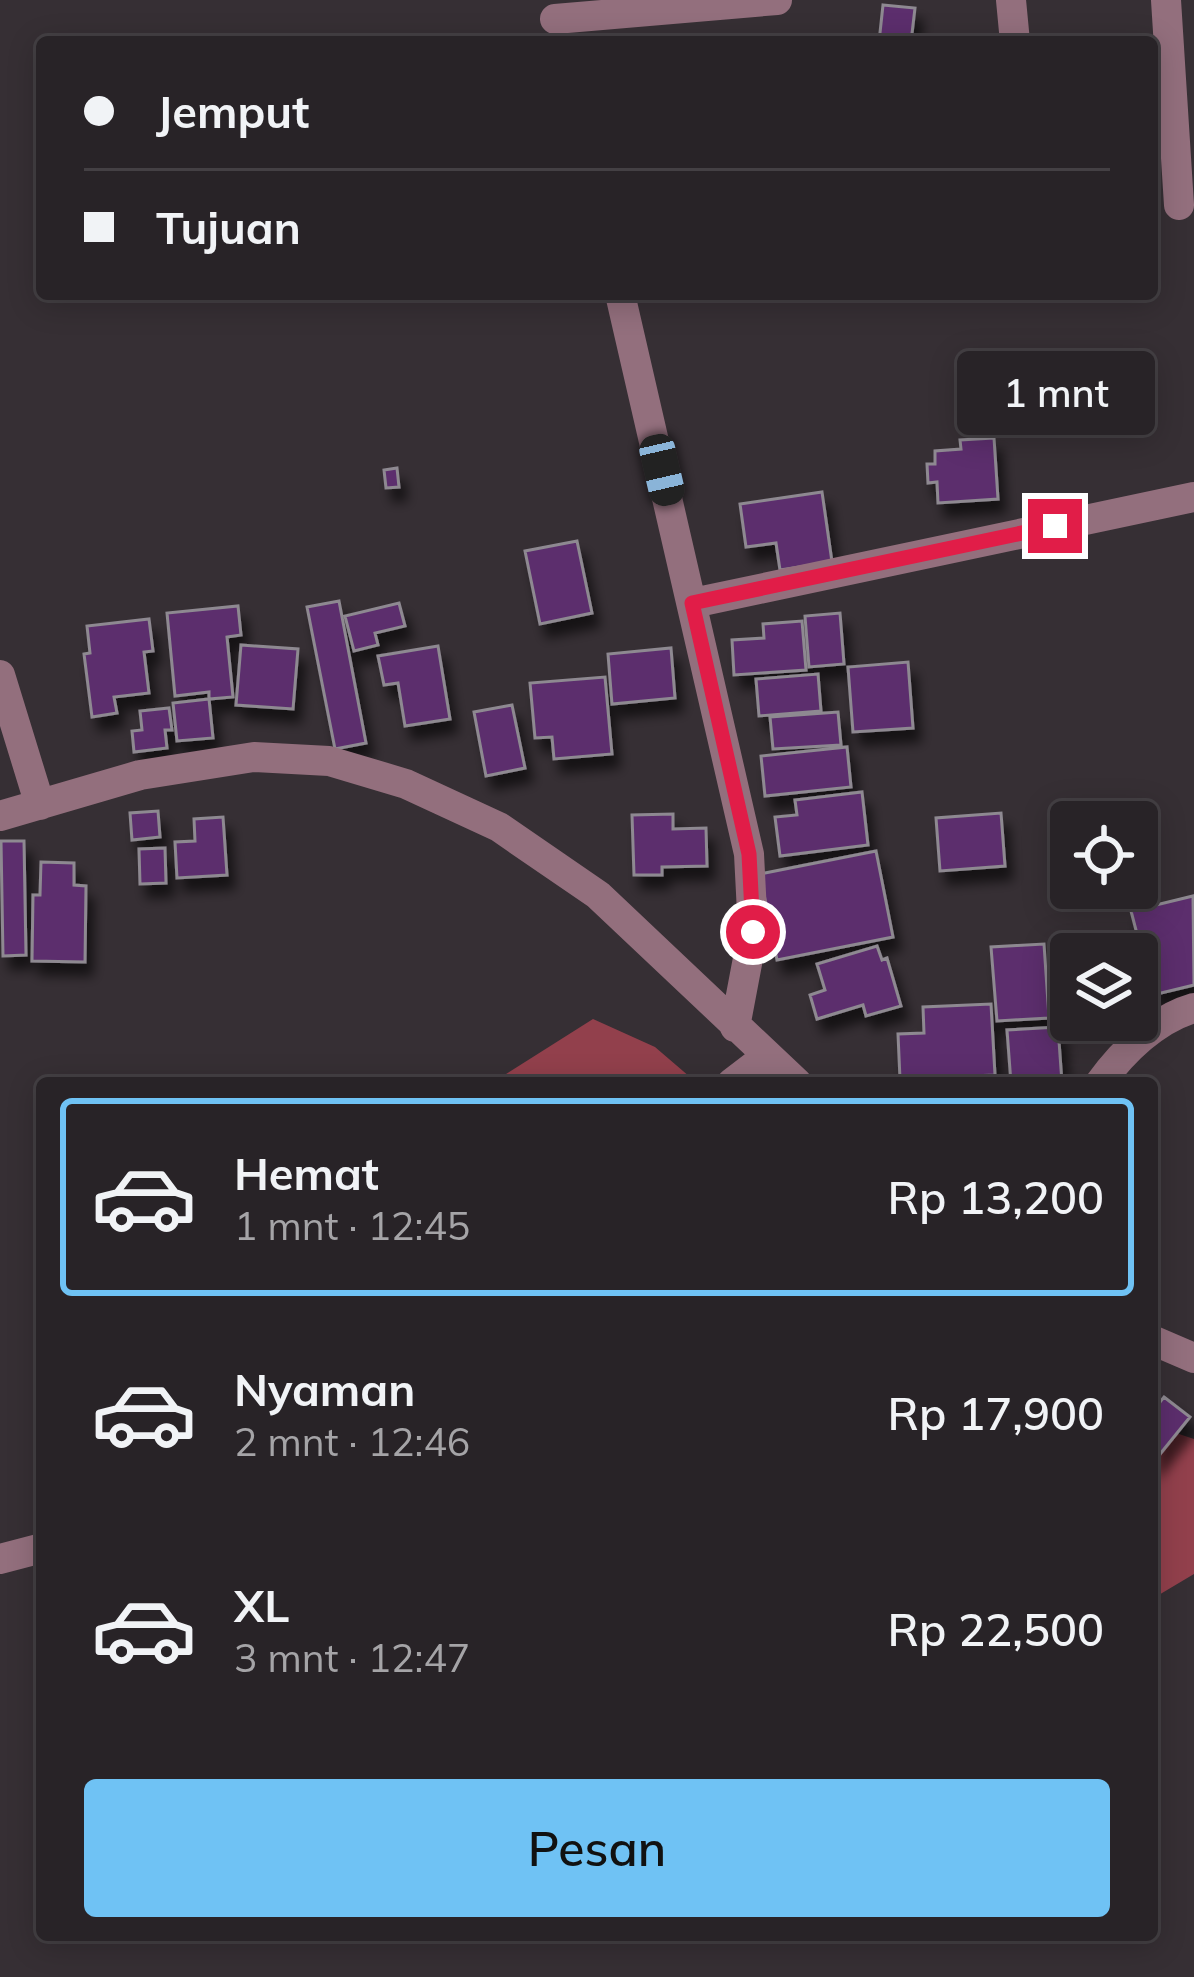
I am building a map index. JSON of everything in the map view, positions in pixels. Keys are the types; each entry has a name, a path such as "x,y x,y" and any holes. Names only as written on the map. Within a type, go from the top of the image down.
{"street":[{"path":"556,20 777,0"},
{"path":"1011,0 1015,36"},
{"path":"1166,0 1180,205"},
{"path":"621,300 749,854 753,932 735,1027"},
{"path":"692,603 1194,497"},
{"path":"0,675 40,805"},
{"path":"0,816 140,775 254,757 329,761 406,784 499,826 598,896 790,1077"},
{"path":"1104,1077 1121,1055 1176,1013 1194,1008"},
{"path":"740,1077 766,1057"},
{"path":"1158,1343 1194,1358"},
{"path":"0,1559 36,1550"}],"shaded area":[{"path":"593,1019 655,1047 690,1077 501,1077"},
{"path":"1158,1427 1194,1439 1194,1574 1158,1595"}],"building":[{"path":"883,5 915,8 912,36 880,36"},
{"path":"994,438 998,499 938,503 937,482 928,483 927,464 935,464 935,451 961,449 960,440"},
{"path":"397,468 399,487 386,488 384,470"},
{"path":"822,492 832,562 780,570 776,543 746,547 740,504"},
{"path":"577,541 592,613 540,624 525,551"},
{"path":"339,601 366,743 335,749 307,607"},
{"path":"399,603 405,626 375,633 378,645 354,651 345,616"},
{"path":"238,606 241,635 227,637 233,697 209,699 209,692 175,696 167,613"},
{"path":"840,613 844,664 809,667 805,616"},
{"path":"149,619 153,651 144,652 149,693 114,697 117,713 92,717 84,654 90,653 87,626"},
{"path":"802,621 806,670 734,675 732,640 764,638 763,624"},
{"path":"241,645 298,649 293,709 236,705"},
{"path":"438,646 450,719 405,726 398,683 384,685 378,656"},
{"path":"671,648 675,698 612,704 608,654"},
{"path":"908,662 913,728 853,732 848,667"},
{"path":"818,674 821,711 759,716 756,679"},
{"path":"605,677 612,754 554,759 552,737 535,738 530,683"},
{"path":"209,699 213,738 177,741 173,703"},
{"path":"512,705 525,768 486,776 474,712"},
{"path":"169,708 172,730 165,730 167,748 134,752 132,731 142,730 140,711"},
{"path":"838,712 841,745 773,749 770,717"},
{"path":"847,747 851,787 765,796 761,756"},
{"path":"862,792 868,845 780,856 775,817 797,815 795,800"},
{"path":"158,811 160,837 132,840 130,813"},
{"path":"1001,813 1005,866 940,871 936,818"},
{"path":"673,814 673,829 706,828 707,866 662,867 662,875 634,875 632,815"},
{"path":"223,817 227,875 177,878 175,842 195,841 194,819"},
{"path":"1,841 24,841 26,955 3,956"},
{"path":"165,848 166,883 140,884 139,849"},
{"path":"876,851 893,937 777,960 760,874"},
{"path":"41,862 74,863 74,885 86,886 85,962 32,961 33,895 40,895"},
{"path":"1193,896 1194,985 1158,994 1158,933 1137,933 1131,911 1158,909 1158,904"},
{"path":"1044,944 1049,1018 997,1021 991,947"},
{"path":"877,946 882,960 887,958 901,1006 866,1016 863,1005 817,1019 810,995 825,990 817,964"},
{"path":"991,1004 995,1075 900,1077 898,1034 924,1033 923,1007"},
{"path":"1050,1027 1050,1041 1059,1041 1062,1077 1011,1077 1007,1030"},
{"path":"1164,1397 1190,1417 1158,1457 1158,1404"}],"route":[{"path":"753,932 749,854 692,603 1055,526"}]}
